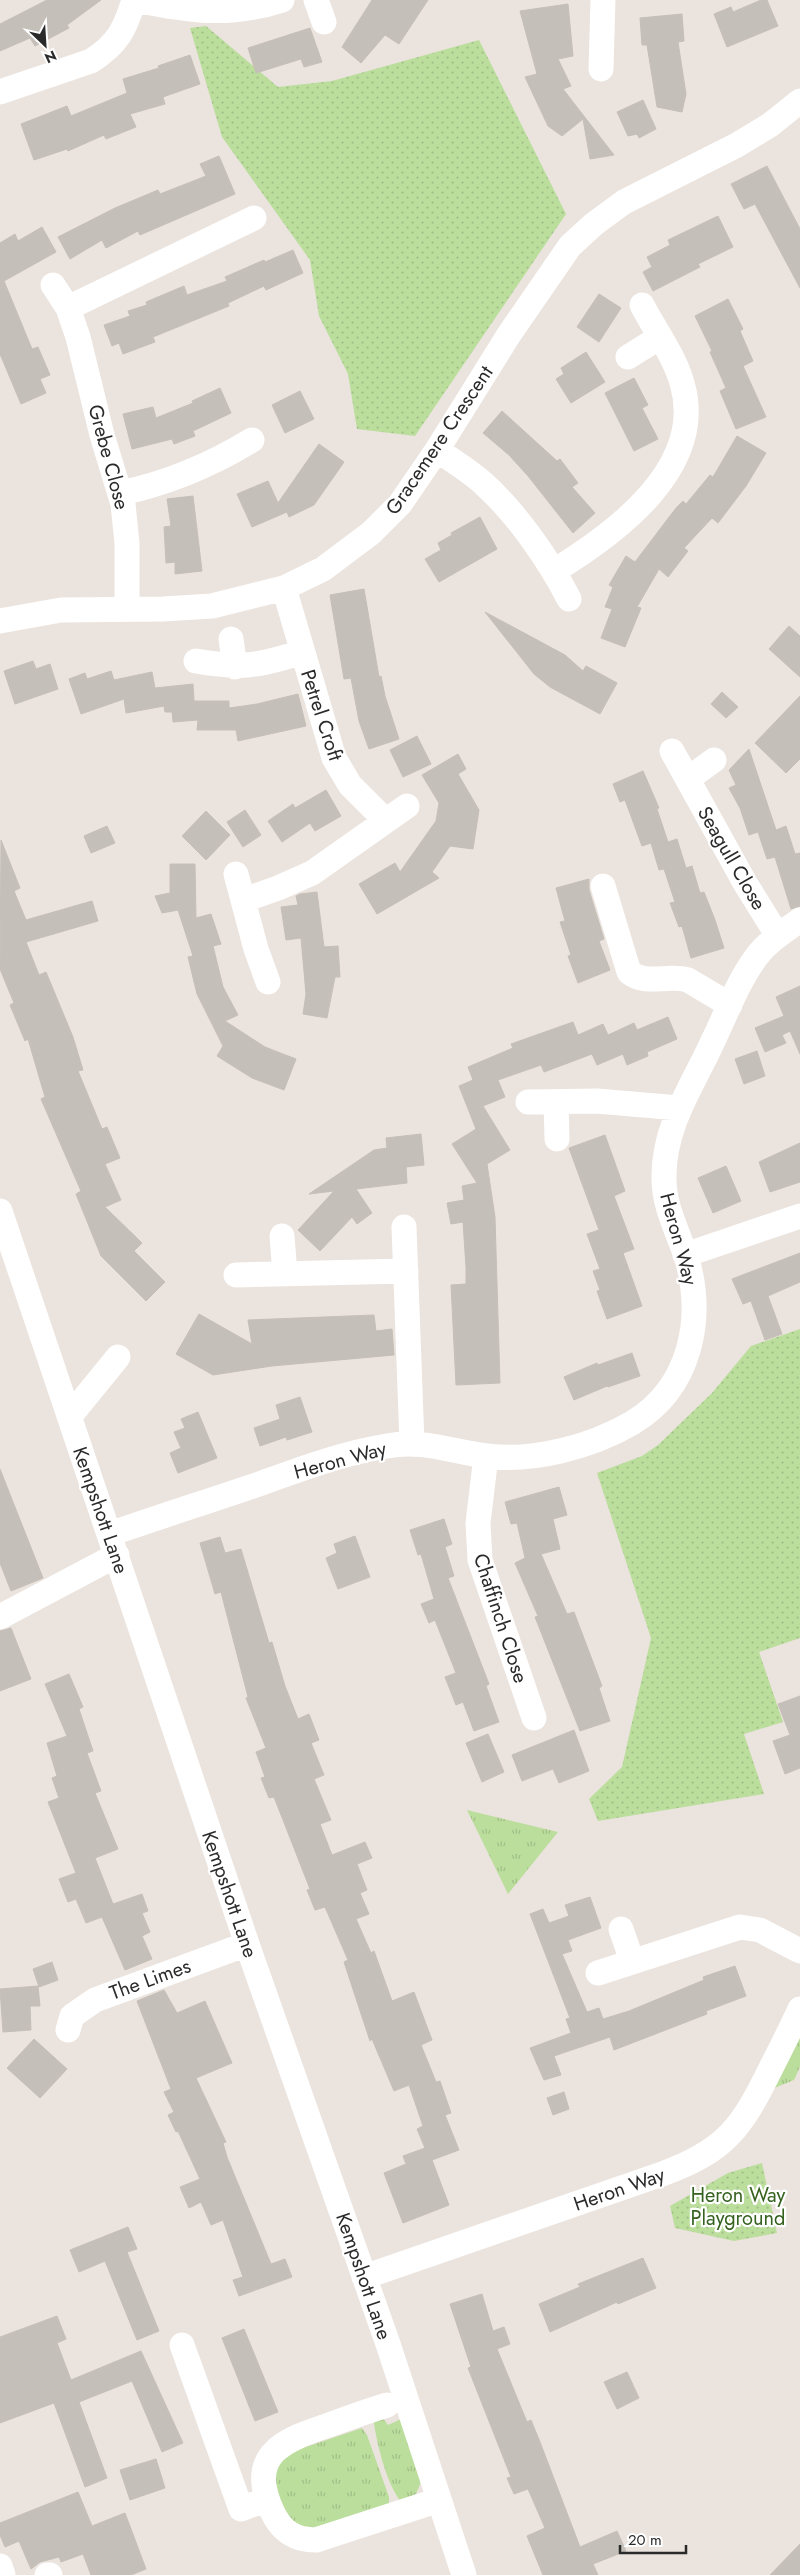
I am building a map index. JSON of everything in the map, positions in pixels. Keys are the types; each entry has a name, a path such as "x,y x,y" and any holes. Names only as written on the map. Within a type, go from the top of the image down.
{"street":[{"path":"0,92 91,61 103,53 120,35 135,0 205,12 246,9 282,0"},
{"path":"601,69 603,0"},
{"name":"Gracemere Crescent","path":"0,621 61,610 164,609 212,606 284,588 323,569 372,533 400,504 437,450 512,328 570,246 594,224 624,202 737,145 770,125 800,101"},
{"path":"68,308 254,218"},
{"name":"Grebe Close","path":"53,285 68,308 78,337 102,435 121,493 126,525 127,608"},
{"path":"554,571 594,545 628,518 655,488 676,455 687,423 685,395 676,366 642,305"},
{"path":"628,357 660,338"},
{"path":"121,493 153,486 191,473 252,440"},
{"path":"437,450 470,472 495,495 554,571 569,599"},
{"name":"Petrel Croft","path":"284,588 334,758 350,784 385,820"},
{"path":"231,639 235,667"},
{"name":"Petrel Croft","path":"196,661 235,667 264,664 302,652"},
{"name":"Seagull Close","path":"672,751 744,883 778,936"},
{"path":"688,779 714,760"},
{"path":"244,900 312,873 343,853 385,820 407,806"},
{"path":"236,874 256,949 268,982"},
{"path":"603,886 629,972 647,980 680,978 688,980 730,1005"},
{"name":"Heron Way","path":"0,1617 113,1544 335,1458 390,1445 412,1443 486,1456 531,1456 574,1446 630,1424 656,1404 675,1382 688,1354 693,1335 694,1288 667,1203 664,1178 668,1137 679,1108 730,1005 759,954 778,936 800,920"},
{"path":"528,1102 597,1101 679,1108"},
{"path":"556,1102 557,1139"},
{"name":"Kempshott Lane","path":"0,1211 247,1944 364,2277 464,2575"},
{"path":"685,1255 800,1216"},
{"path":"404,1227 412,1443"},
{"path":"282,1236 285,1274"},
{"path":"236,1275 406,1270"},
{"path":"70,1416 118,1357"},
{"name":"Chaffinch Close","path":"486,1456 478,1523 479,1554 534,1718"},
{"path":"598,1973 740,1927 760,1930 800,1952"},
{"path":"621,1929 632,1961"},
{"name":"The Limes","path":"68,2030 72,2016 94,2000 247,1944"},
{"name":"Heron Way","path":"364,2277 662,2174 707,2154 729,2137 748,2115 800,2009"},
{"path":"182,2345 242,2509 267,2500"},
{"path":"387,2404 284,2442 270,2456 266,2465 264,2482 267,2500 274,2517 283,2530 297,2538 311,2540 440,2500"},
{"path":"0,2566 3,2575"}],"green space":[{"path":"206,26 278,87 332,81 479,40 566,214 415,436 357,429 348,374 319,316 310,260 222,137 190,28"},
{"path":"800,1329 800,1638 759,1652 783,1722 744,1734 764,1794 598,1821 589,1799 622,1767 651,1638 597,1473 642,1456 658,1445 712,1393 751,1346"},
{"path":"467,1810 558,1832 508,1894"},
{"path":"800,2035 800,2067 794,2080 772,2089"},
{"name":"Heron Way Playground","path":"762,2163 777,2233 734,2241 675,2228 670,2206 728,2173"},
{"path":"373,2416 382,2417 388,2425 401,2419 421,2482 416,2494 402,2503 391,2485 379,2450"},
{"path":"362,2428 367,2435 389,2497 389,2507 322,2530 292,2525 273,2487 279,2461 294,2451"}],"building":[{"path":"47,0 101,0 67,25 69,28 35,46 30,38 0,51 0,24"},
{"path":"372,0 428,0 399,44 385,35 361,63 342,47"},
{"path":"761,0 767,0 778,26 727,47 714,14 731,7 733,12"},
{"path":"568,4 573,56 558,59 571,86 563,89 614,155 590,159 583,119 562,136 548,126 525,77 537,74 520,11"},
{"path":"682,14 684,41 678,42 686,94 682,112 657,107 647,45 642,45 640,18"},
{"path":"310,28 322,62 304,67 301,59 256,73 248,48"},
{"path":"190,55 200,84 163,97 165,104 130,114 136,127 106,139 104,135 68,151 67,149 34,160 21,124 67,106 71,116 127,93 123,79 159,68 158,66"},
{"path":"643,100 656,129 639,138 637,134 628,136 617,112"},
{"path":"219,156 235,194 140,235 138,231 106,248 102,240 70,259 58,237 115,208 158,190 160,194 206,176 200,164"},
{"path":"767,166 800,229 800,288 755,204 744,209 731,184"},
{"path":"718,216 733,247 698,264 700,267 653,291 643,272 652,267 647,257 670,245 668,240"},
{"path":"42,227 56,252 4,281 32,349 38,347 50,375 40,379 46,393 21,404 0,354 0,243 15,234 18,241"},
{"path":"293,250 303,273 266,290 264,286 228,303 229,306 153,337 155,342 123,354 119,343 112,346 104,325 130,316 128,311 147,305 146,302 184,286 187,295 227,281 225,277"},
{"path":"599,294 621,308 599,342 577,327"},
{"path":"728,299 743,329 740,331 753,361 743,366 766,417 736,429 720,391 726,388 710,352 712,351 695,316"},
{"path":"586,352 605,382 571,403 556,379 564,374 561,368"},
{"path":"634,378 648,405 642,408 658,439 634,451 605,393"},
{"path":"220,388 231,413 193,431 195,436 174,444 172,439 132,449 123,414 153,407 156,418 193,403 192,401"},
{"path":"300,391 314,419 285,433 272,405"},
{"path":"502,411 557,461 560,459 578,483 572,487 595,513 573,533 528,476 509,455 483,433"},
{"path":"737,436 766,453 746,486 718,523 712,518 684,548 688,551 668,577 659,569 637,607 641,608 625,647 601,638 612,609 605,607 613,587 609,585 626,556 635,562 676,508 683,501 686,504 710,475 713,477"},
{"path":"319,444 344,462 314,505 289,517 287,512 252,527 237,494 268,481 278,503"},
{"path":"193,496 202,571 175,574 175,562 166,563 164,527 171,526 167,499"},
{"path":"480,517 497,549 439,582 425,559 441,550 438,543 452,535 451,533"},
{"path":"364,589 379,677 381,676 385,696 399,739 369,749 359,721 351,678 344,679 330,595"},
{"path":"485,612 565,655 583,671 586,666 617,683 600,714 550,687 534,674"},
{"path":"789,626 800,636 800,677 769,649"},
{"path":"33,661 36,669 50,664 58,689 15,704 4,671"},
{"path":"111,671 114,680 152,672 155,688 193,684 194,701 229,701 229,708 257,704 298,694 306,726 238,741 236,730 197,730 198,720 173,722 172,712 165,712 164,706 126,713 124,699 81,714 69,679 85,673 87,679"},
{"path":"722,692 738,707 726,718 711,704"},
{"path":"800,696 800,759 786,773 755,743"},
{"path":"417,736 431,764 403,777 390,750"},
{"path":"749,749 776,830 786,826 795,854 800,853 800,906 791,909 775,857 767,859 758,832 749,835 740,808 729,788 736,785 729,770"},
{"path":"458,754 466,769 458,774 479,810 473,849 450,846 432,872 439,878 377,914 359,884 395,863 400,872 436,821 439,803 422,775"},
{"path":"643,771 659,808 657,809 668,842 677,839 686,868 692,866 700,893 704,892 724,948 691,958 682,926 679,927 670,903 675,902 664,869 659,870 651,843 642,846 625,800 620,802 613,784"},
{"path":"326,790 341,816 315,831 310,823 282,842 268,821 293,804 295,808"},
{"path":"245,810 261,835 243,847 227,822"},
{"path":"206,811 230,835 206,860 182,836"},
{"path":"107,826 115,843 91,853 84,836"},
{"path":"1,840 20,888 14,891 26,920 92,901 98,921 26,942 39,975 46,972 73,1037 83,1070 78,1071 102,1129 107,1127 120,1158 105,1164 121,1200 105,1207 142,1243 134,1251 165,1282 146,1301 101,1256 76,1194 81,1191 41,1099 45,1097 28,1039 25,1041 10,1005 14,1003 0,969"},
{"path":"170,864 195,864 196,918 211,914 221,944 213,946 223,987 238,1015 225,1021 265,1047 296,1059 284,1090 252,1078 217,1056 223,1046 197,994 188,957 193,956 178,910 162,913 155,896 170,893"},
{"path":"589,879 589,890 604,939 599,941 610,970 578,983 568,956 571,955 560,922 565,921 556,888"},
{"path":"317,892 324,947 338,946 340,977 335,977 327,1018 303,1014 306,994 301,938 286,940 281,907 298,905 296,896 300,894"},
{"path":"800,986 800,1054 790,1031 782,1035 786,1043 765,1052 755,1028 784,1016 776,997"},
{"path":"668,1017 677,1039 647,1052 648,1056 627,1065 623,1054 597,1065 592,1054 544,1072 541,1065 498,1080 505,1097 483,1106 510,1150 487,1164 495,1217 500,1383 456,1385 451,1285 466,1284 466,1267 463,1222 451,1224 447,1203 464,1200 462,1186 477,1183 452,1144 476,1129 459,1086 473,1080 468,1067 513,1048 511,1044 573,1022 578,1035 603,1024 608,1035 634,1023 637,1030"},
{"path":"757,1051 765,1076 744,1084 735,1059"},
{"path":"421,1134 424,1165 406,1167 407,1183 356,1189 372,1213 357,1224 352,1217 320,1251 298,1230 334,1191 309,1194 374,1150 387,1148 386,1138"},
{"path":"605,1135 625,1191 614,1196 634,1249 623,1253 642,1306 607,1319 597,1291 600,1290 593,1271 600,1269 587,1234 599,1230 569,1148"},
{"path":"800,1143 800,1182 770,1192 759,1162"},
{"path":"726,1166 741,1201 713,1213 698,1178"},
{"path":"800,1253 800,1282 768,1296 782,1334 765,1340 751,1301 743,1304 732,1279"},
{"path":"199,1314 252,1344 248,1320 374,1315 376,1331 392,1329 394,1355 272,1366 213,1375 176,1354"},
{"path":"632,1353 640,1376 607,1386 574,1400 564,1377 597,1363 598,1365"},
{"path":"300,1397 312,1432 287,1440 286,1437 260,1446 254,1428 280,1419 276,1405"},
{"path":"198,1412 217,1458 178,1473 170,1453 181,1448 174,1432 185,1428 181,1419"},
{"path":"0,1469 43,1578 11,1591 0,1563"},
{"path":"559,1487 567,1515 553,1519 560,1549 541,1554 567,1614 574,1612 602,1686 599,1688 610,1721 580,1731 535,1617 538,1616 515,1563 525,1558 517,1523 511,1524 505,1502"},
{"path":"444,1519 452,1544 445,1547 454,1576 448,1578 489,1684 486,1686 499,1722 474,1731 463,1702 456,1705 445,1677 456,1673 435,1620 429,1623 421,1604 434,1599 421,1554 418,1555 410,1530"},
{"path":"355,1536 370,1577 338,1589 326,1558 337,1553 334,1544"},
{"path":"220,1537 225,1553 241,1549 269,1643 272,1642 285,1686 298,1719 309,1714 319,1740 311,1743 324,1775 314,1779 331,1820 320,1824 332,1855 365,1842 372,1858 357,1864 367,1890 360,1893 369,1914 356,1919 371,1953 374,1951 392,2001 414,1992 432,2040 421,2045 436,2082 440,2081 451,2113 445,2115 459,2150 432,2160 449,2205 403,2223 384,2173 406,2164 403,2156 425,2148 417,2129 423,2126 409,2085 394,2091 372,2039 370,2041 344,1962 348,1960 325,1907 315,1910 307,1890 310,1889 274,1797 269,1798 261,1778 265,1777 256,1752 266,1748 246,1698 248,1697 221,1592 215,1594 200,1543"},
{"path":"11,1628 31,1679 0,1691 0,1631"},
{"path":"69,1674 83,1707 79,1709 93,1751 87,1753 101,1791 95,1793 118,1849 95,1858 113,1904 142,1894 148,1911 142,1913 150,1932 142,1936 152,1959 125,1970 102,1917 86,1923 76,1899 68,1902 59,1879 76,1873 48,1802 59,1798 52,1778 57,1776 47,1743 67,1736 45,1684"},
{"path":"800,1696 800,1768 785,1774 773,1741 790,1735 778,1704"},
{"path":"574,1730 589,1771 559,1783 553,1769 522,1781 512,1755"},
{"path":"488,1734 504,1772 482,1782 466,1743"},
{"path":"590,1897 601,1928 568,1940 572,1951 562,1954 587,2012 599,2008 603,2019 629,2011 704,1980 703,1977 735,1966 746,1996 706,2011 707,2014 614,2050 610,2037 554,2056 561,2075 544,2080 530,2048 571,2033 566,2019 570,2018 530,1914 543,1909 549,1923 569,1916 565,1905"},
{"path":"52,1962 58,1980 39,1987 33,1969"},
{"path":"38,1986 40,2006 30,2006 31,2030 3,2032 0,1989"},
{"path":"164,1990 177,2013 205,2001 232,2063 196,2078 226,2142 223,2143 227,2157 271,2264 285,2259 292,2277 239,2296 233,2280 243,2277 223,2220 211,2225 201,2202 189,2208 180,2187 200,2179 178,2131 176,2132 168,2115 174,2112 164,2092 171,2089 137,2001"},
{"path":"34,2039 67,2069 40,2098 7,2068"},
{"path":"564,2092 569,2109 553,2115 547,2098"},
{"path":"128,2227 137,2249 127,2252 159,2331 137,2340 105,2261 79,2272 70,2250"},
{"path":"643,2258 656,2288 618,2304 617,2302 550,2332 539,2304 580,2287 578,2284"},
{"path":"482,2294 493,2331 504,2327 510,2344 497,2349 527,2422 531,2420 580,2547 617,2531 626,2551 593,2564 598,2575 543,2575 527,2536 545,2528 528,2489 514,2494 507,2478 511,2477 468,2368 471,2367 450,2304"},
{"path":"57,2316 66,2339 57,2343 71,2380 141,2351 183,2443 162,2452 132,2381 79,2402 107,2478 85,2487 54,2403 0,2423 0,2337"},
{"path":"244,2329 278,2412 255,2421 222,2338"},
{"path":"627,2372 639,2398 617,2409 604,2382"},
{"path":"156,2459 165,2488 130,2500 120,2470"},
{"path":"78,2492 92,2526 125,2513 146,2569 131,2575 91,2575 83,2554 61,2562 59,2557 40,2562 31,2569 19,2541 5,2547 0,2535 0,2523"},
{"path":"800,2544 800,2575 770,2575"}]}
